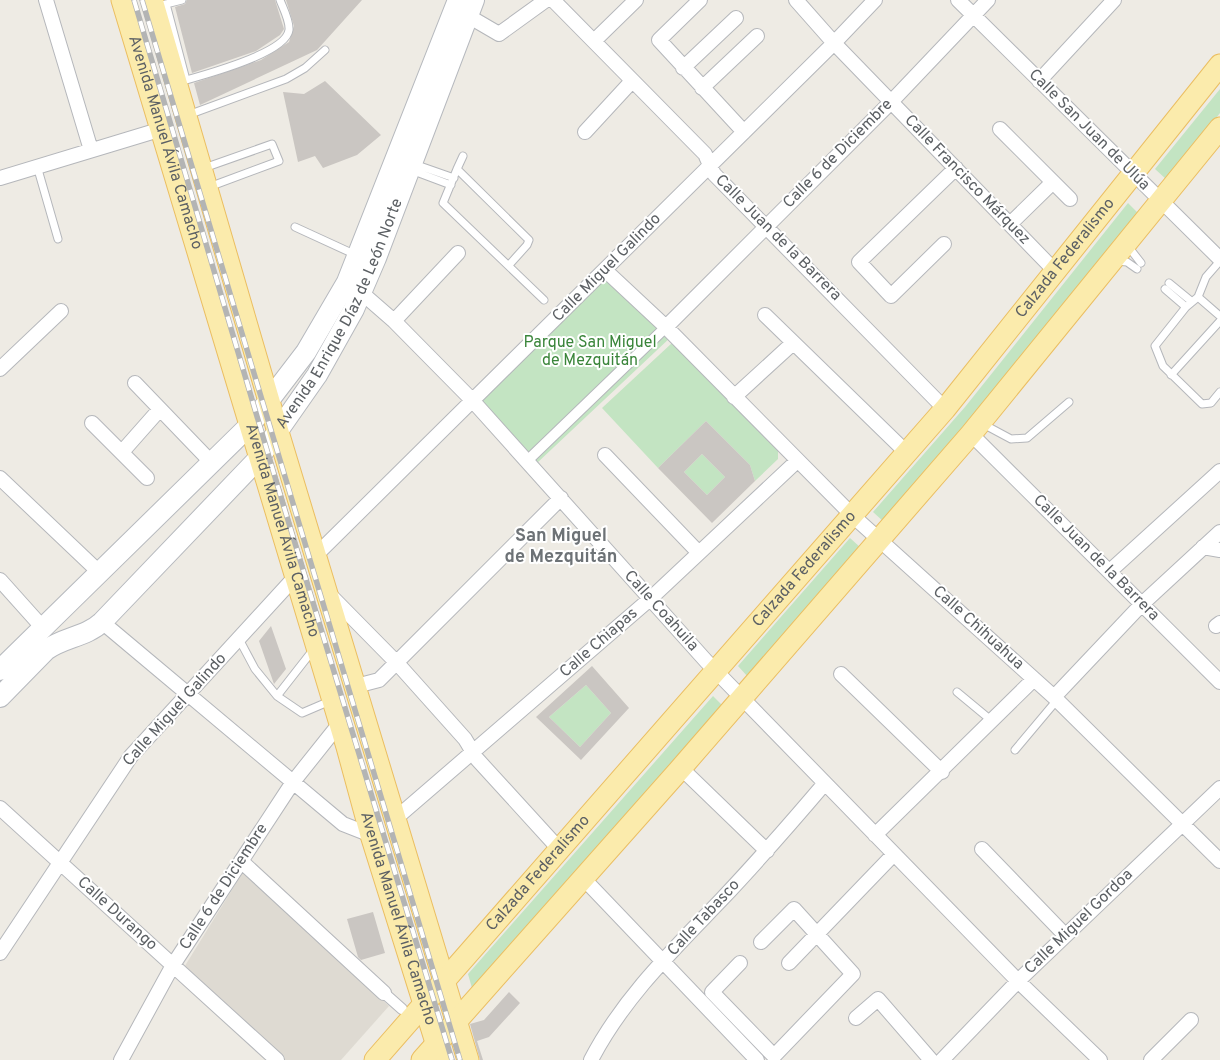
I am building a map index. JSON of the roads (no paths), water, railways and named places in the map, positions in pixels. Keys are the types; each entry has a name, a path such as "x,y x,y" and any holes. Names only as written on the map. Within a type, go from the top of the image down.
{"main road":[{"name":"Avenida Manuel Ávila Camacho","path":"122,0 251,424 259,458 296,576 372,835 439,1052"},
{"name":"Avenida Enrique Díaz de León Norte","path":"0,696 53,644 89,632 102,622 259,458 317,375 354,309 354,287 358,255 458,0"},
{"name":"Avenida Manuel Ávila Camacho","path":"157,4 181,81 186,116 278,432 468,1060"},
{"name":"Avenida Enrique Díaz de León Norte","path":"0,670 251,424 354,287 412,167 474,10"},
{"name":"Calzada Federalismo","path":"375,1060 907,453 1056,272 1220,65"},
{"path":"422,1060 439,1052 456,1021 681,768 976,428 1121,253 1220,128"},
{"path":"347,747 371,738"}],"street":[{"path":"46,0 91,150"},
{"path":"474,10 499,34 546,0"},
{"name":"Calle Juan de la Barrera","path":"553,0 704,154 714,174 945,408"},
{"path":"594,41 636,0"},
{"path":"700,0 658,40 744,132"},
{"name":"Calle Francisco Márquez","path":"796,0 834,43 1056,272"},
{"name":"Calle Miguel Galindo","path":"316,555 834,43 875,0"},
{"name":"Calle San Juan de Ulúa","path":"958,0 1220,260"},
{"name":"Calle 6 de Diciembre","path":"666,327 765,225 891,102 988,0"},
{"path":"1039,81 1114,0"},
{"path":"684,68 736,18"},
{"path":"702,88 757,36"},
{"path":"585,132 632,81"},
{"path":"0,178 162,129"},
{"path":"1000,129 1070,199"},
{"path":"944,244 891,296 859,262 956,168"},
{"path":"1010,224 1053,182"},
{"path":"394,321 458,253"},
{"name":"Calle Chihuahua","path":"605,270 666,327 853,516 1055,698 1220,861"},
{"name":"Calle Coahuila","path":"354,287 394,321 472,400 717,671 1018,981 1100,1060"},
{"path":"0,368 61,311"},
{"path":"765,315 907,453"},
{"path":"527,461 666,327"},
{"path":"734,397 793,343"},
{"path":"135,383 212,463"},
{"path":"122,452 160,409"},
{"path":"92,423 148,478"},
{"name":"Calle Juan de la Barrera","path":"976,428 1110,571 1220,682"},
{"path":"604,455 699,553"},
{"name":"Calle Chiapas","path":"395,819 650,599 797,460"},
{"path":"1110,571 1220,471"},
{"path":"0,478 100,573"},
{"path":"356,686 379,680 561,498"},
{"path":"1055,698 1142,604 1220,532"},
{"path":"1203,547 1220,550"},
{"name":"Calle Miguel Galindo","path":"0,953 130,756 296,576"},
{"path":"0,580 43,628"},
{"path":"327,592 396,663 474,752 478,759 560,850"},
{"path":"102,622 343,824 372,835"},
{"path":"841,674 942,772"},
{"path":"875,835 942,772 1034,679"},
{"name":"Calle 6 de Diciembre","path":"121,1060 173,964 292,782 340,723"},
{"path":"681,768 767,851"},
{"name":"Calle Tabasco","path":"591,1060 612,1023 662,962 767,851 825,783"},
{"name":"Calle Miguel Gordoa","path":"942,1060 1065,935 1220,788"},
{"name":"Calle Durango","path":"0,808 277,1060"},
{"path":"982,849 1065,935"},
{"path":"789,963 894,854"},
{"path":"241,861 402,1009"},
{"path":"583,878 757,1060"},
{"path":"740,963 712,992 774,1056 852,974 794,909 761,942"},
{"path":"856,1018 878,999 931,1060"},
{"path":"1150,1060 1191,1020"}],"lane":[{"path":"157,4 182,0"},
{"path":"181,81 256,58 286,36 290,28 280,0"},
{"path":"186,116 286,79 305,68 325,50"},
{"path":"272,144 279,161 204,178 272,144"},
{"path":"463,156 443,203 510,265 544,300"},
{"path":"37,166 58,239"},
{"path":"412,167 452,181"},
{"path":"457,169 529,240 510,265"},
{"path":"295,227 358,255"},
{"path":"1121,253 1139,266 1126,262 1121,253"},
{"path":"1220,260 1206,277 1198,297 1188,304 1155,346 1163,366 1202,404 1211,403 1220,392"},
{"path":"1167,286 1188,304"},
{"path":"1198,297 1220,316"},
{"path":"1172,375 1220,321"},
{"path":"976,428 1011,439 1027,438 1069,402"},
{"path":"239,639 255,668 277,696 302,713 332,700"},
{"path":"277,696 316,646"},
{"path":"957,692 992,722"},
{"path":"1015,750 1055,698"}],"railway":[{"path":"134,0 277,484 452,1060"},
{"path":"142,0 460,1060"}],"district":[{"name":"San Miguel de Mezquitán","path":"561,546"}],"park label":[{"name":"Parque San Miguel de Mezquitán","path":"590,352"}]}
